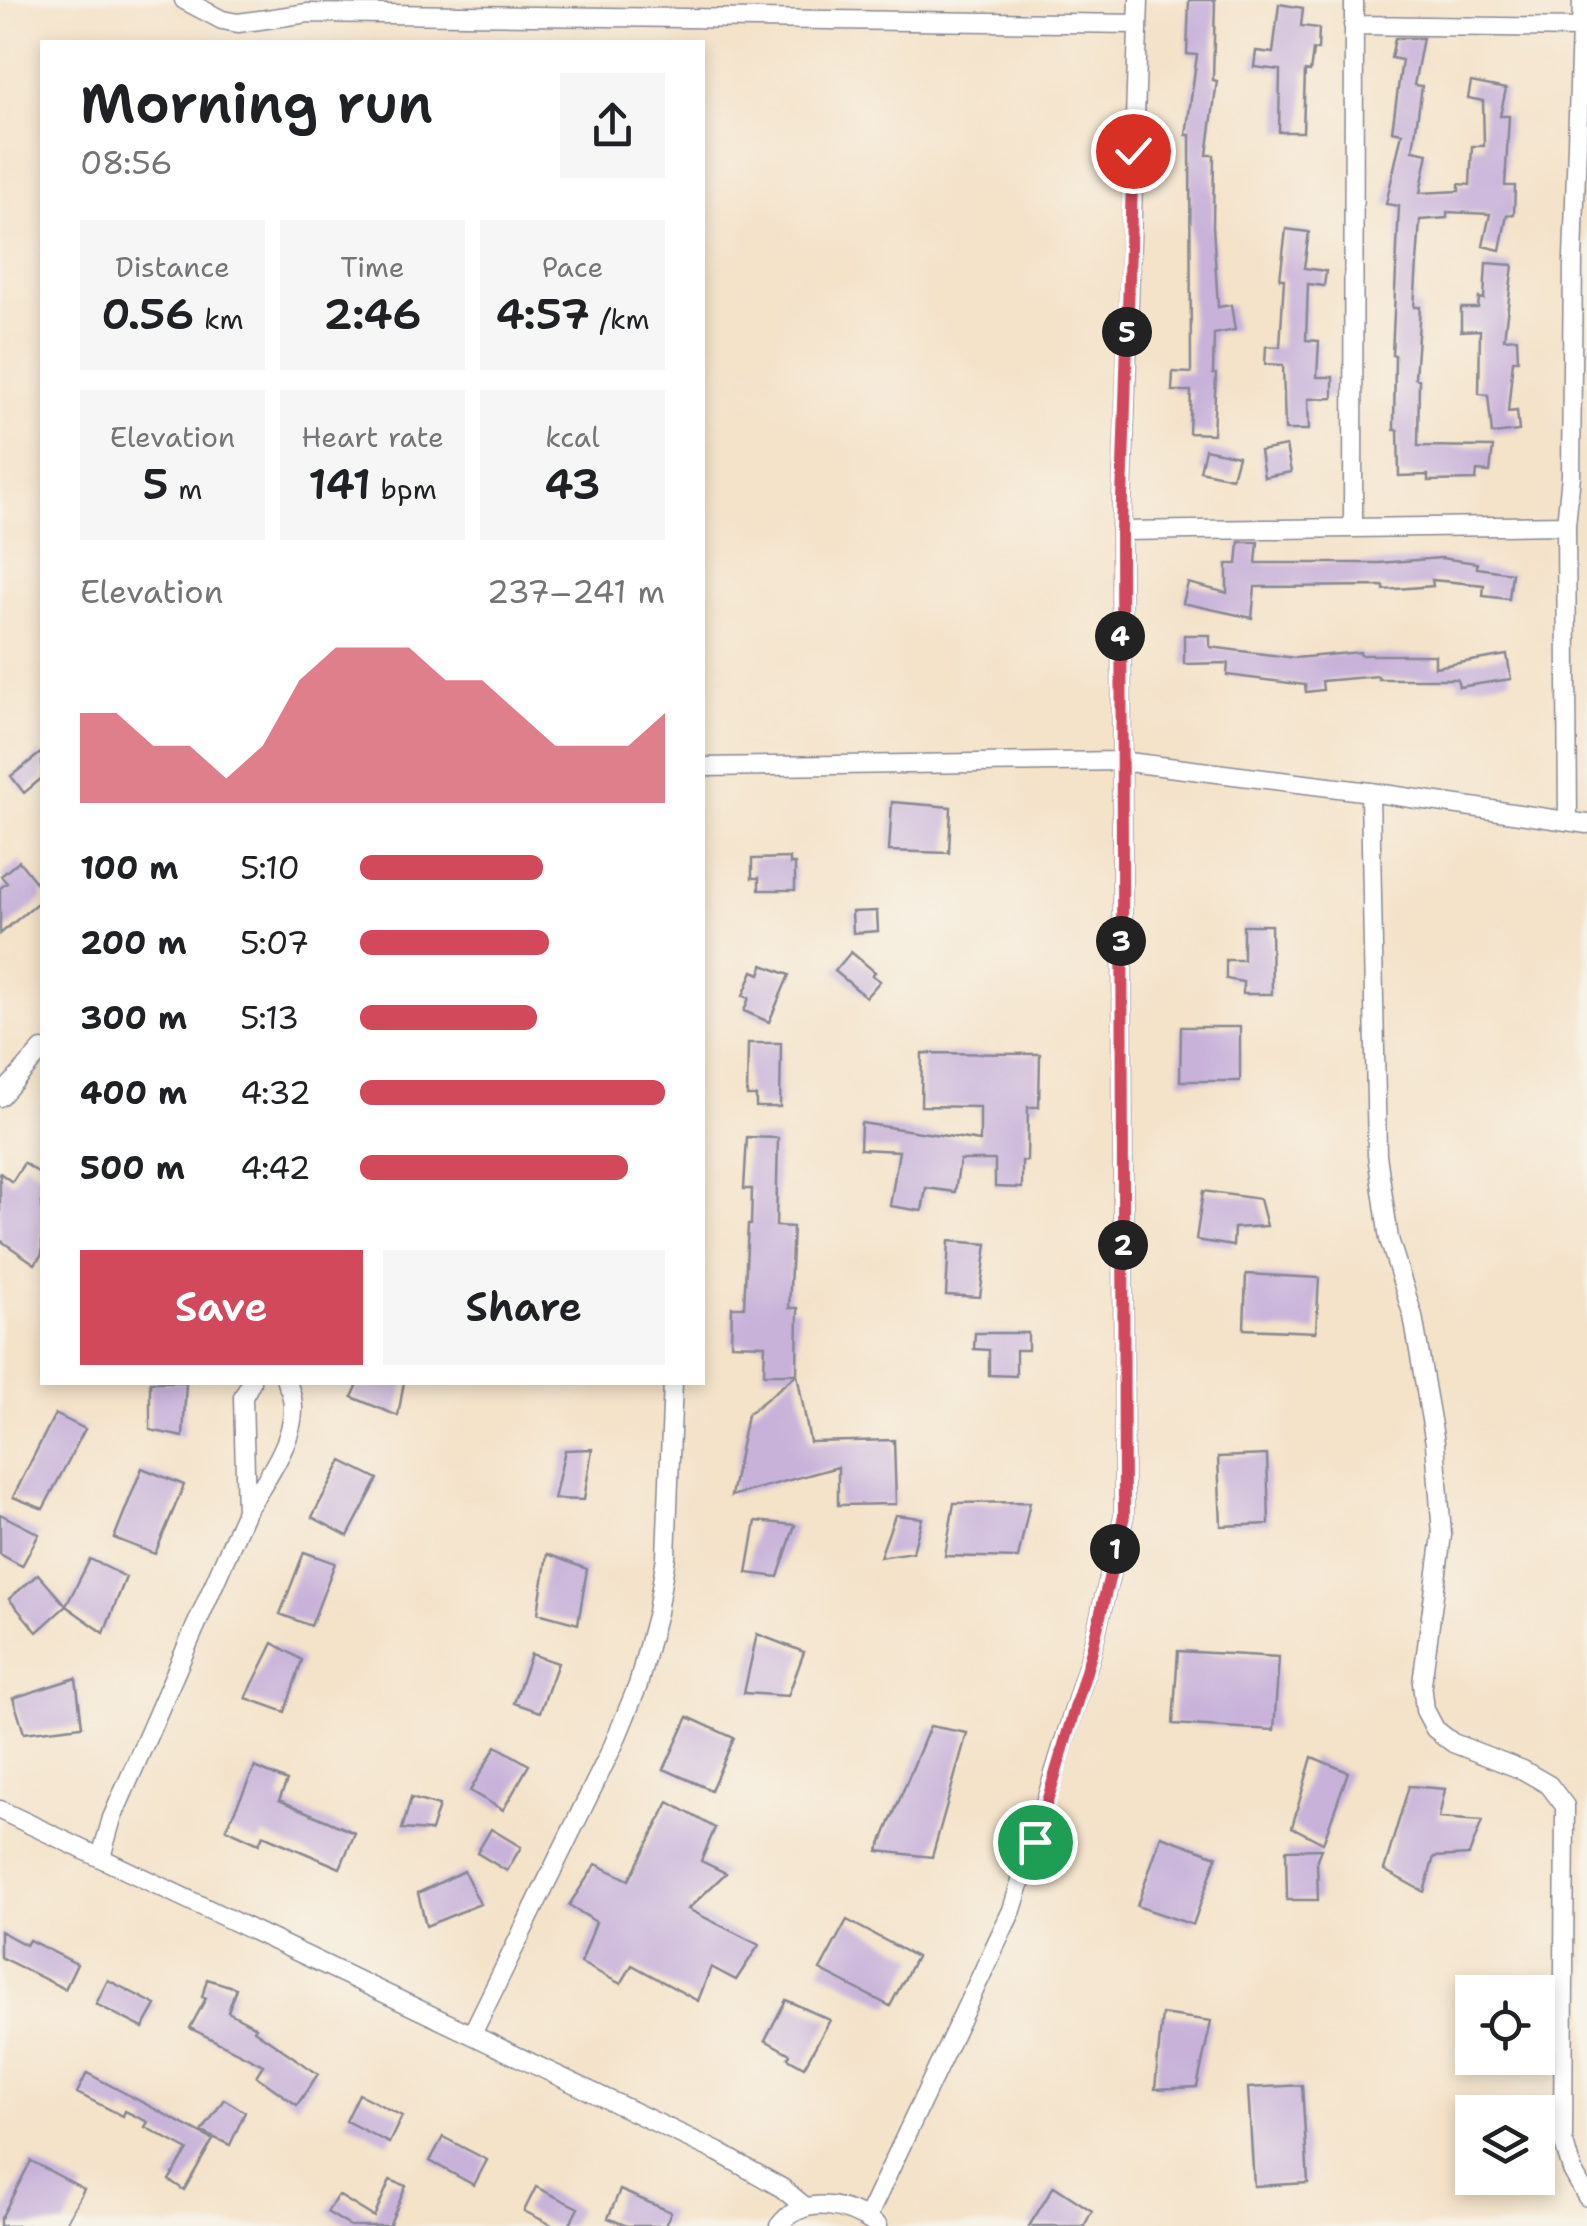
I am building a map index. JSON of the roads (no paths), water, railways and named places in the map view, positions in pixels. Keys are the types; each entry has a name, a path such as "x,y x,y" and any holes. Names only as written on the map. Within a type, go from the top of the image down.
{"street":[{"path":"184,0 222,20 252,21 308,14 539,7 826,9 1137,24"},
{"path":"251,0 252,21"},
{"path":"779,2226 803,2206 820,2204 872,2222 1012,1910 1090,1658 1124,1516 1121,531 1138,0"},
{"path":"1353,528 1354,0"},
{"path":"705,767 1120,761 1578,822 1566,525 1571,475 1582,0"},
{"path":"1352,25 1580,28"},
{"path":"1121,531 1566,525"},
{"path":"1370,792 1377,1155 1390,1239 1413,1316 1435,1443 1442,1535 1422,1683 1425,1710 1435,1729 1453,1743 1549,1785 1565,1806 1563,2140 1572,2170 1587,2197"},
{"path":"0,1097 40,1052"},
{"path":"246,1511 244,1397 250,1385"},
{"path":"101,1856 112,1818 246,1511 266,1480 293,1421 294,1399 287,1385"},
{"path":"472,2034 614,1746 638,1685 657,1612 666,1556 673,1385"},
{"path":"0,1810 718,2152 782,2188 803,2206"}]}
